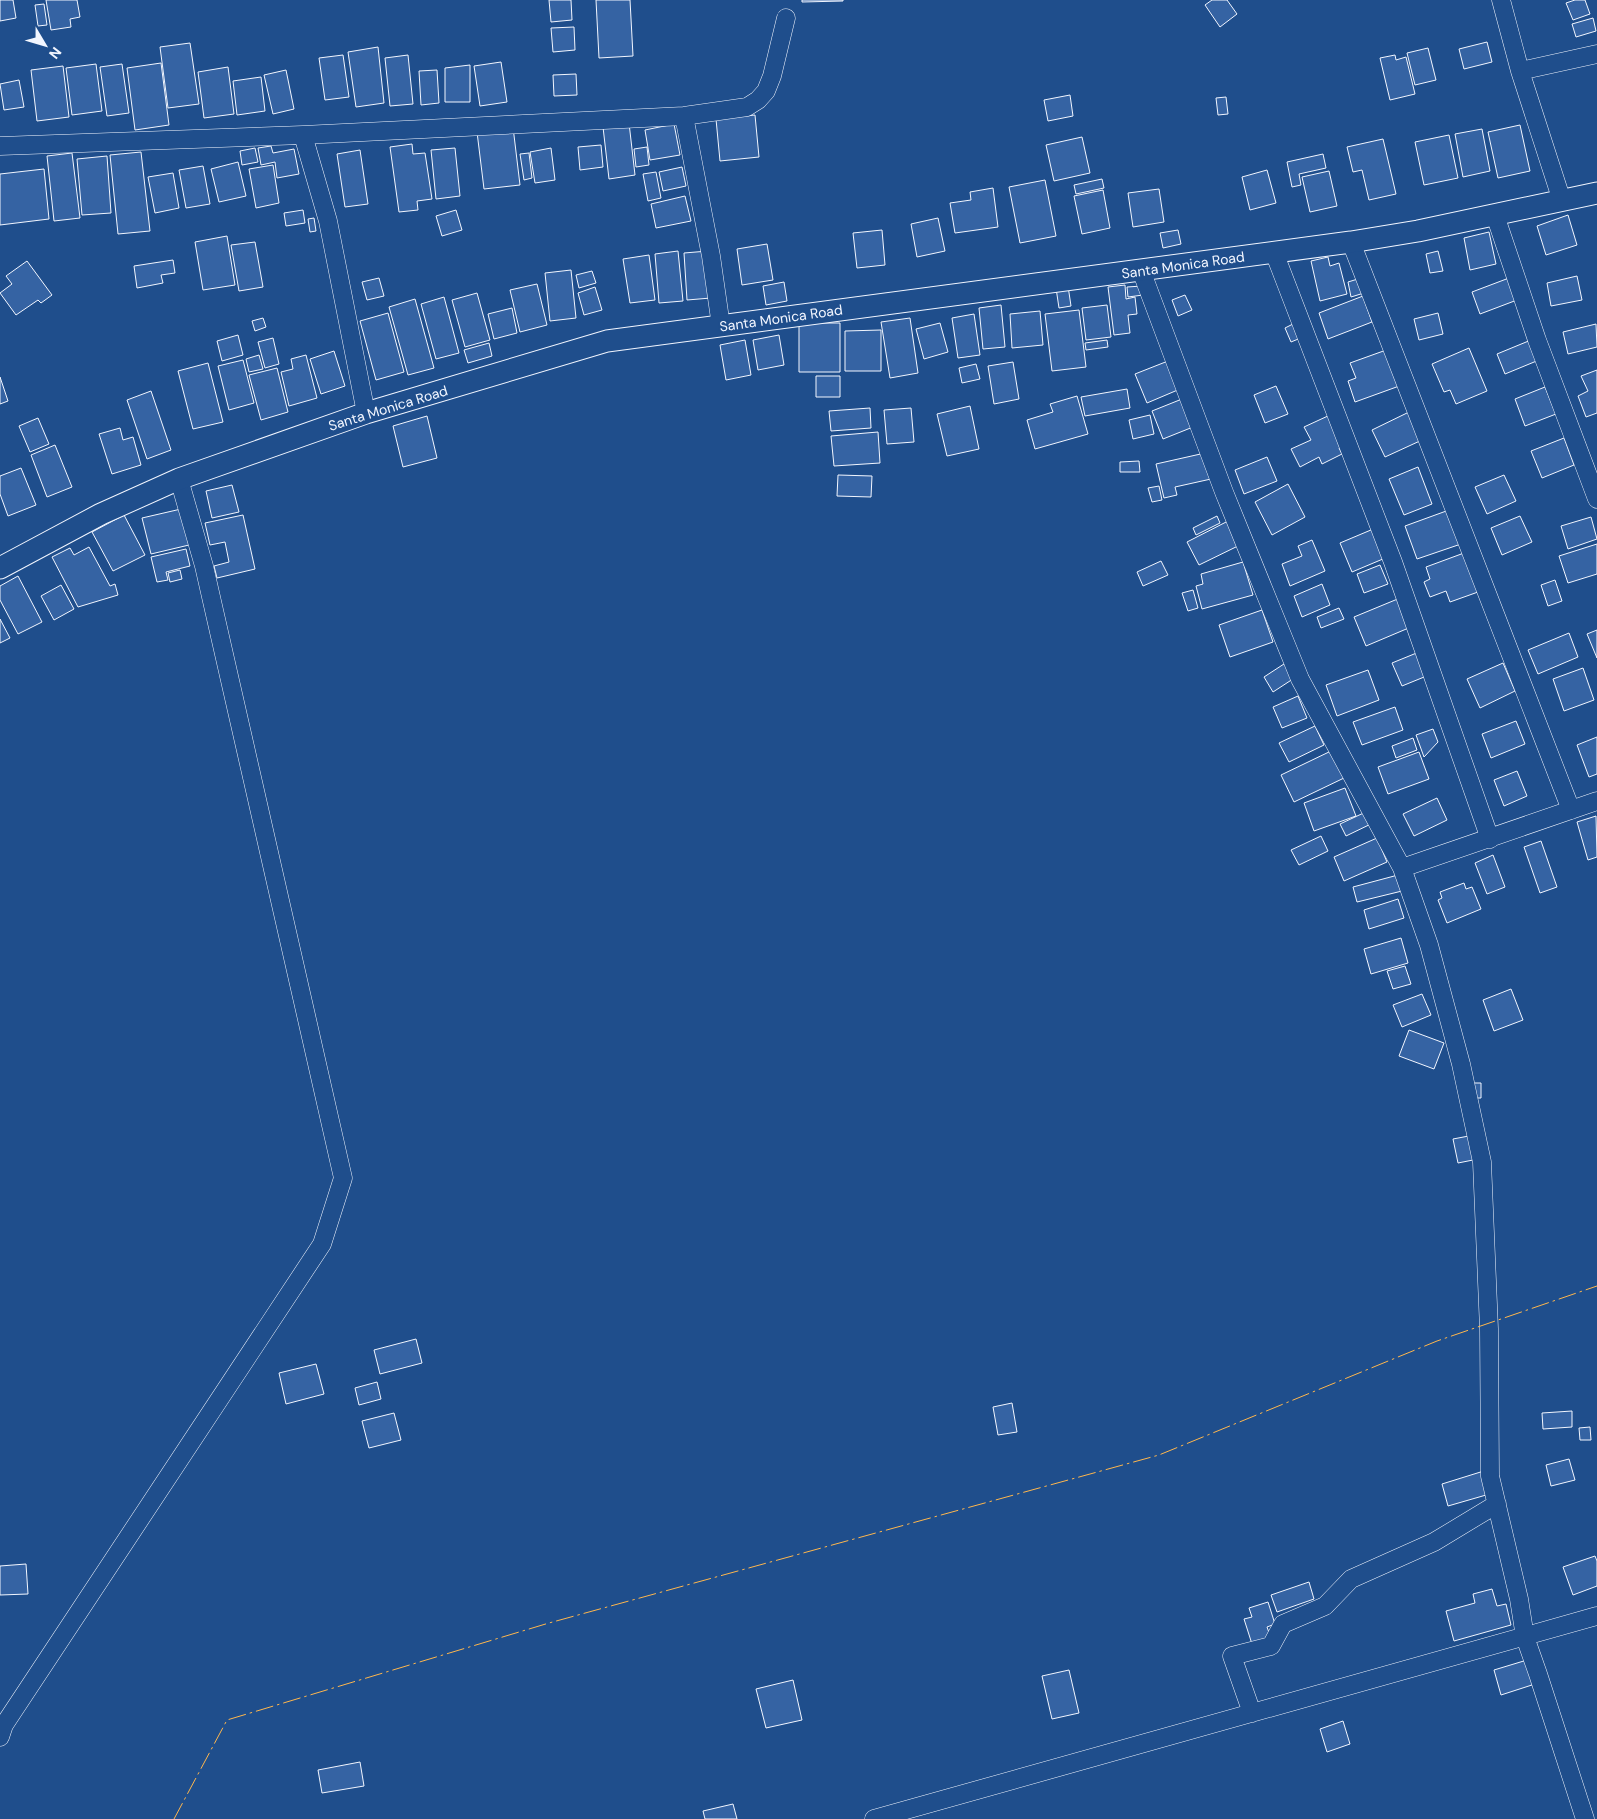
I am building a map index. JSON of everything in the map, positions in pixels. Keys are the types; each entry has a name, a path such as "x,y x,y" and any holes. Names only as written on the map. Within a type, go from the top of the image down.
{"street":[{"path":"1501,0 1520,71 1562,201"},
{"path":"0,146 303,135 684,116 747,107 758,100 766,91 772,76 786,18"},
{"path":"1520,71 1597,54"},
{"path":"684,116 711,256 721,326"},
{"path":"303,135 328,221 366,413"},
{"name":"Santa Monica Road","path":"0,568 101,514 179,479 366,413 607,341 1350,242 1418,231 1597,193"},
{"path":"1496,215 1537,340 1597,499"},
{"path":"1350,242 1571,810"},
{"path":"1274,252 1393,562 1490,839"},
{"path":"1141,270 1224,492 1300,680 1402,868 1429,946 1461,1064 1482,1162 1490,1329 1490,1476 1519,1599 1524,1637 1538,1674 1585,1819"},
{"path":"0,1736 10,1716 322,1244 343,1178 204,566 179,479"},
{"path":"1402,868 1597,801"},
{"path":"1252,1713 1232,1656 1270,1646 1283,1624 1324,1606 1351,1578 1434,1542 1497,1504"},
{"path":"874,1819 1597,1616"}],"building":[{"path":"0,0 13,0 16,18 0,21"},
{"path":"46,0 77,0 80,17 70,19 71,27 51,30"},
{"path":"549,0 571,0 572,20 551,22"},
{"path":"596,0 630,0 633,56 599,58"},
{"path":"802,0 843,0 843,1 802,2"},
{"path":"1212,0 1227,0 1237,14 1220,27 1205,5"},
{"path":"1575,0 1585,0 1590,14 1573,20 1566,3"},
{"path":"44,4 47,25 38,26 35,5"},
{"path":"1593,18 1596,31 1576,37 1572,24"},
{"path":"574,27 575,50 553,52 551,28"},
{"path":"1487,42 1492,62 1464,69 1459,49"},
{"path":"190,43 199,104 168,108 160,47"},
{"path":"378,47 384,103 356,107 348,52"},
{"path":"1428,48 1436,80 1415,85 1407,53"},
{"path":"343,55 349,97 325,100 319,58"},
{"path":"408,55 413,104 390,106 385,58"},
{"path":"1395,55 1396,60 1406,57 1415,94 1390,100 1380,58"},
{"path":"501,62 507,102 480,106 474,66"},
{"path":"161,63 169,125 135,130 127,68"},
{"path":"96,64 102,111 72,115 66,68"},
{"path":"122,64 129,113 107,116 100,67"},
{"path":"470,65 470,102 445,102 445,68"},
{"path":"63,66 69,117 37,121 31,70"},
{"path":"228,67 234,114 204,118 198,72"},
{"path":"286,70 294,109 273,114 264,75"},
{"path":"437,70 439,103 421,105 419,71"},
{"path":"576,74 577,95 554,96 553,75"},
{"path":"261,77 265,111 237,115 233,81"},
{"path":"19,80 24,107 4,110 0,84"},
{"path":"1070,95 1073,116 1048,121 1044,100"},
{"path":"1226,97 1228,114 1218,115 1216,98"},
{"path":"755,115 759,157 720,161 716,119"},
{"path":"629,123 635,175 609,179 603,127"},
{"path":"674,124 680,155 650,160 645,130"},
{"path":"1520,125 1530,171 1498,178 1488,132"},
{"path":"513,127 520,185 484,189 477,132"},
{"path":"1482,129 1490,171 1463,177 1455,134"},
{"path":"1449,135 1458,178 1424,185 1415,142"},
{"path":"1082,137 1090,173 1054,181 1046,145"},
{"path":"1383,139 1396,194 1369,200 1362,170 1353,172 1347,147"},
{"path":"412,144 413,154 425,153 432,199 417,201 418,210 399,212 390,147"},
{"path":"601,145 603,167 580,170 578,147"},
{"path":"271,146 273,153 294,149 299,174 277,178 275,162 261,165 258,148"},
{"path":"647,147 649,165 636,167 634,149"},
{"path":"255,148 258,162 242,165 240,151"},
{"path":"455,148 460,196 436,199 431,150"},
{"path":"551,148 555,180 535,183 530,152"},
{"path":"360,150 368,204 345,207 337,154"},
{"path":"141,152 150,231 118,234 110,155"},
{"path":"72,153 80,218 54,221 47,156"},
{"path":"529,153 532,178 524,180 520,154"},
{"path":"1323,154 1326,168 1299,174 1301,185 1292,187 1287,162"},
{"path":"107,156 111,213 82,215 77,159"},
{"path":"238,162 246,196 219,202 211,169"},
{"path":"273,165 279,203 256,208 249,169"},
{"path":"203,166 210,204 186,208 179,170"},
{"path":"682,167 686,186 663,191 659,172"},
{"path":"44,169 49,219 0,225 0,174"},
{"path":"1267,170 1276,203 1250,210 1242,177"},
{"path":"1329,171 1337,206 1310,212 1302,177"},
{"path":"656,172 661,198 648,201 643,174"},
{"path":"173,173 179,208 155,213 148,177"},
{"path":"1102,179 1104,188 1076,194 1074,185"},
{"path":"1045,180 1056,236 1020,243 1009,187"},
{"path":"993,188 998,227 955,233 950,203 971,200 970,192"},
{"path":"1159,189 1164,222 1133,227 1128,193"},
{"path":"1103,190 1110,228 1082,234 1074,196"},
{"path":"685,196 691,221 656,228 651,204"},
{"path":"303,210 305,223 286,226 284,213"},
{"path":"456,210 462,230 442,236 436,216"},
{"path":"1568,215 1577,245 1546,255 1537,226"},
{"path":"314,218 316,231 310,232 308,219"},
{"path":"938,218 945,251 917,257 911,224"},
{"path":"882,230 885,265 857,268 853,233"},
{"path":"1178,230 1181,244 1163,248 1160,233"},
{"path":"1489,232 1496,264 1470,270 1464,238"},
{"path":"227,236 235,285 203,290 195,242"},
{"path":"255,242 263,287 239,291 231,245"},
{"path":"767,244 773,280 742,285 737,249"},
{"path":"678,251 683,301 659,303 655,254"},
{"path":"708,251 711,298 687,300 684,253"},
{"path":"1438,251 1443,271 1430,273 1426,254"},
{"path":"649,255 655,300 630,303 623,259"},
{"path":"1328,257 1330,266 1339,263 1347,294 1320,301 1311,261"},
{"path":"173,260 175,273 161,275 163,283 137,288 134,266"},
{"path":"27,261 52,295 41,303 38,300 16,315 0,293 12,284 6,276"},
{"path":"571,270 576,318 550,321 545,273"},
{"path":"592,271 596,283 579,288 576,275"},
{"path":"1577,276 1582,300 1551,306 1547,283"},
{"path":"379,278 384,296 367,300 362,282"},
{"path":"1361,278 1364,293 1351,297 1348,282"},
{"path":"1509,278 1517,300 1480,314 1472,292"},
{"path":"784,282 787,301 766,305 763,286"},
{"path":"537,284 547,325 520,332 510,290"},
{"path":"1125,285 1126,299 1135,297 1137,314 1128,315 1130,333 1114,335 1108,287"},
{"path":"1068,286 1071,306 1059,308 1056,288"},
{"path":"1142,286 1143,295 1128,297 1127,287"},
{"path":"595,287 602,310 584,315 578,293"},
{"path":"477,293 490,340 465,347 452,300"},
{"path":"1185,295 1192,310 1178,316 1172,300"},
{"path":"1363,296 1372,322 1328,339 1319,313"},
{"path":"444,297 459,353 436,359 421,304"},
{"path":"415,299 434,368 408,375 389,307"},
{"path":"1001,305 1005,347 983,349 979,308"},
{"path":"1107,305 1111,337 1086,340 1082,308"},
{"path":"512,308 517,333 494,339 488,314"},
{"path":"1079,310 1086,367 1052,371 1045,314"},
{"path":"1040,311 1043,345 1012,348 1010,314"},
{"path":"388,313 404,372 376,380 360,321"},
{"path":"1438,313 1443,334 1419,340 1414,319"},
{"path":"974,314 980,355 958,358 952,318"},
{"path":"263,318 266,327 255,331 252,321"},
{"path":"910,318 918,373 890,378 881,322"},
{"path":"1297,322 1303,337 1291,342 1285,328"},
{"path":"799,323 840,323 840,372 799,372"},
{"path":"940,323 948,352 924,359 916,329"},
{"path":"1596,324 1597,347 1568,354 1563,332"},
{"path":"881,330 881,371 845,371 845,331"},
{"path":"238,335 243,355 222,361 217,341"},
{"path":"779,335 784,365 758,370 753,340"},
{"path":"273,338 279,364 265,368 258,342"},
{"path":"745,340 751,375 726,380 720,345"},
{"path":"1107,340 1108,347 1086,350 1085,343"},
{"path":"1531,340 1539,360 1505,374 1497,354"},
{"path":"489,343 492,356 468,363 464,350"},
{"path":"1469,348 1487,391 1456,404 1450,390 1444,392 1432,364"},
{"path":"1389,349 1402,385 1355,402 1348,381 1356,378 1350,363"},
{"path":"334,351 345,386 321,394 310,359"},
{"path":"259,355 263,369 249,372 246,359"},
{"path":"306,355 317,398 289,406 281,372 293,369 291,359"},
{"path":"243,360 254,403 229,410 218,366"},
{"path":"1168,361 1180,389 1147,403 1135,374"},
{"path":"1013,362 1019,399 994,404 988,366"},
{"path":"208,363 223,422 193,429 178,371"},
{"path":"976,364 980,379 962,383 959,368"},
{"path":"277,368 288,412 261,420 249,375"},
{"path":"1597,370 1597,413 1586,417 1578,396 1588,391 1581,376"},
{"path":"816,376 840,376 840,397 816,397"},
{"path":"0,377 8,401 0,404"},
{"path":"1276,386 1288,414 1265,423 1254,395"},
{"path":"1545,387 1556,414 1525,426 1515,399"},
{"path":"1127,389 1130,408 1085,416 1081,397"},
{"path":"151,391 171,450 147,459 127,400"},
{"path":"1077,396 1088,434 1035,449 1027,420 1053,412 1050,404"},
{"path":"1182,399 1193,427 1163,439 1152,411"},
{"path":"970,406 979,449 947,456 937,414"},
{"path":"870,408 871,428 831,431 829,411"},
{"path":"911,408 914,442 887,444 884,410"},
{"path":"1409,412 1422,440 1385,457 1372,430"},
{"path":"1150,415 1154,434 1133,439 1129,420"},
{"path":"1330,415 1345,445 1339,448 1342,454 1322,464 1319,457 1300,467 1291,449 1311,440 1304,427"},
{"path":"427,416 437,458 403,467 393,426"},
{"path":"38,418 49,444 30,452 19,426"},
{"path":"120,428 123,440 133,437 141,465 112,474 99,434"},
{"path":"878,432 880,463 834,466 831,436"},
{"path":"1564,438 1574,465 1542,478 1531,451"},
{"path":"55,445 72,487 47,497 31,455"},
{"path":"1205,453 1211,479 1175,487 1177,495 1164,498 1156,464"},
{"path":"1267,457 1277,481 1244,494 1235,470"},
{"path":"1139,461 1140,472 1120,472 1120,462"},
{"path":"1418,467 1432,504 1404,515 1389,479"},
{"path":"21,468 36,505 8,516 0,494 0,476"},
{"path":"838,475 872,476 871,497 837,496"},
{"path":"1504,475 1516,501 1487,514 1475,487"},
{"path":"1288,484 1305,517 1272,535 1255,502"},
{"path":"232,485 239,512 212,518 206,491"},
{"path":"1159,486 1162,500 1152,502 1148,488"},
{"path":"181,509 189,545 151,554 142,518"},
{"path":"1449,510 1461,544 1417,559 1405,526"},
{"path":"124,515 145,555 113,571 92,532"},
{"path":"243,515 255,569 217,578 214,566 229,562 225,542 210,545 205,523"},
{"path":"1217,516 1220,523 1196,535 1193,528"},
{"path":"1520,516 1532,542 1502,555 1491,528"},
{"path":"1591,517 1597,539 1568,549 1561,526"},
{"path":"1230,520 1242,544 1199,565 1187,542"},
{"path":"1378,527 1390,556 1352,572 1340,543"},
{"path":"1312,540 1325,571 1290,586 1282,564 1302,556 1298,546"},
{"path":"1597,544 1597,574 1568,583 1559,556"},
{"path":"89,547 110,586 115,584 118,595 78,607 52,557 70,548 74,555"},
{"path":"186,549 190,566 166,572 168,580 157,582 151,557"},
{"path":"1464,553 1478,592 1450,602 1446,591 1430,597 1424,582 1430,579 1426,567"},
{"path":"1161,561 1168,575 1143,586 1137,572"},
{"path":"1243,562 1253,595 1202,609 1196,586 1203,584 1201,574"},
{"path":"1380,565 1388,584 1364,593 1357,574"},
{"path":"180,570 182,579 170,582 168,573"},
{"path":"18,576 42,622 18,634 0,600 0,586"},
{"path":"1555,580 1562,601 1548,606 1541,585"},
{"path":"1322,584 1330,605 1302,617 1294,596"},
{"path":"61,585 74,609 54,620 41,596"},
{"path":"1193,590 1198,608 1188,611 1182,593"},
{"path":"1400,598 1411,627 1366,646 1354,617"},
{"path":"1339,608 1344,619 1321,628 1317,617"},
{"path":"1262,610 1273,642 1230,657 1219,625"},
{"path":"0,619 10,638 0,643"},
{"path":"1597,630 1597,658 1587,634"},
{"path":"1569,633 1578,657 1538,674 1528,650"},
{"path":"1419,652 1429,675 1402,686 1392,663"},
{"path":"1287,662 1296,677 1273,692 1264,677"},
{"path":"1503,663 1515,691 1480,708 1467,679"},
{"path":"1583,668 1594,700 1564,711 1553,679"},
{"path":"1368,670 1379,700 1337,716 1326,685"},
{"path":"1298,696 1307,718 1282,728 1273,707"},
{"path":"1395,707 1403,730 1362,745 1353,722"},
{"path":"1516,721 1525,744 1491,758 1482,734"},
{"path":"1315,726 1324,745 1289,762 1279,743"},
{"path":"1433,729 1438,742 1424,757 1416,735"},
{"path":"1597,737 1597,774 1589,777 1577,745"},
{"path":"1413,738 1417,750 1396,758 1392,746"},
{"path":"1331,751 1344,778 1294,802 1281,775"},
{"path":"1419,752 1429,779 1388,794 1378,767"},
{"path":"1517,771 1527,796 1504,806 1494,780"},
{"path":"1345,788 1356,816 1314,831 1304,803"},
{"path":"1437,798 1447,820 1414,836 1403,814"},
{"path":"1370,810 1375,822 1346,836 1340,824"},
{"path":"1596,816 1597,857 1588,860 1577,822"},
{"path":"1321,836 1328,851 1299,865 1291,850"},
{"path":"1377,838 1387,862 1344,881 1334,857"},
{"path":"1541,841 1557,887 1540,893 1524,847"},
{"path":"1493,855 1505,887 1487,894 1475,863"},
{"path":"1398,875 1402,891 1357,902 1353,887"},
{"path":"1464,883 1466,889 1472,887 1481,909 1447,923 1438,900 1442,898 1440,892"},
{"path":"1398,899 1404,918 1369,929 1364,910"},
{"path":"1401,938 1408,963 1371,974 1364,949"},
{"path":"1405,966 1411,984 1393,989 1387,971"},
{"path":"1511,989 1523,1020 1494,1031 1483,1000"},
{"path":"1422,994 1431,1015 1402,1027 1393,1005"},
{"path":"1409,1030 1444,1043 1434,1069 1399,1056"},
{"path":"1470,1083 1481,1083 1481,1098 1469,1098"},
{"path":"1474,1135 1478,1159 1458,1163 1453,1139"},
{"path":"416,1339 422,1363 380,1374 374,1350"},
{"path":"316,1364 324,1394 286,1404 279,1373"},
{"path":"377,1382 381,1399 359,1405 355,1388"},
{"path":"1012,1403 1017,1432 998,1435 993,1407"},
{"path":"1572,1411 1572,1427 1543,1429 1542,1413"},
{"path":"394,1413 401,1440 369,1448 362,1421"},
{"path":"1590,1427 1591,1440 1580,1440 1579,1428"},
{"path":"1569,1459 1575,1480 1551,1486 1546,1465"},
{"path":"1487,1470 1493,1493 1448,1506 1442,1484"},
{"path":"1595,1556 1597,1561 1597,1586 1573,1595 1563,1567"},
{"path":"26,1564 28,1594 0,1595 0,1566"},
{"path":"1309,1582 1314,1599 1277,1612 1271,1595"},
{"path":"1492,1589 1497,1606 1506,1604 1511,1625 1454,1641 1446,1611 1475,1603 1473,1594"},
{"path":"1268,1602 1275,1624 1267,1627 1271,1638 1252,1644 1244,1619 1252,1617 1249,1608"},
{"path":"1527,1660 1535,1684 1501,1695 1494,1670"},
{"path":"1069,1670 1079,1713 1052,1719 1042,1676"},
{"path":"793,1680 802,1720 766,1728 756,1689"},
{"path":"1343,1721 1350,1744 1327,1752 1320,1729"},
{"path":"360,1762 364,1786 322,1793 318,1770"},
{"path":"733,1804 737,1819 705,1819 703,1811"}],"power":[{"path":"174,1819 227,1720 549,1623 1159,1455 1437,1341 1597,1286"}]}
